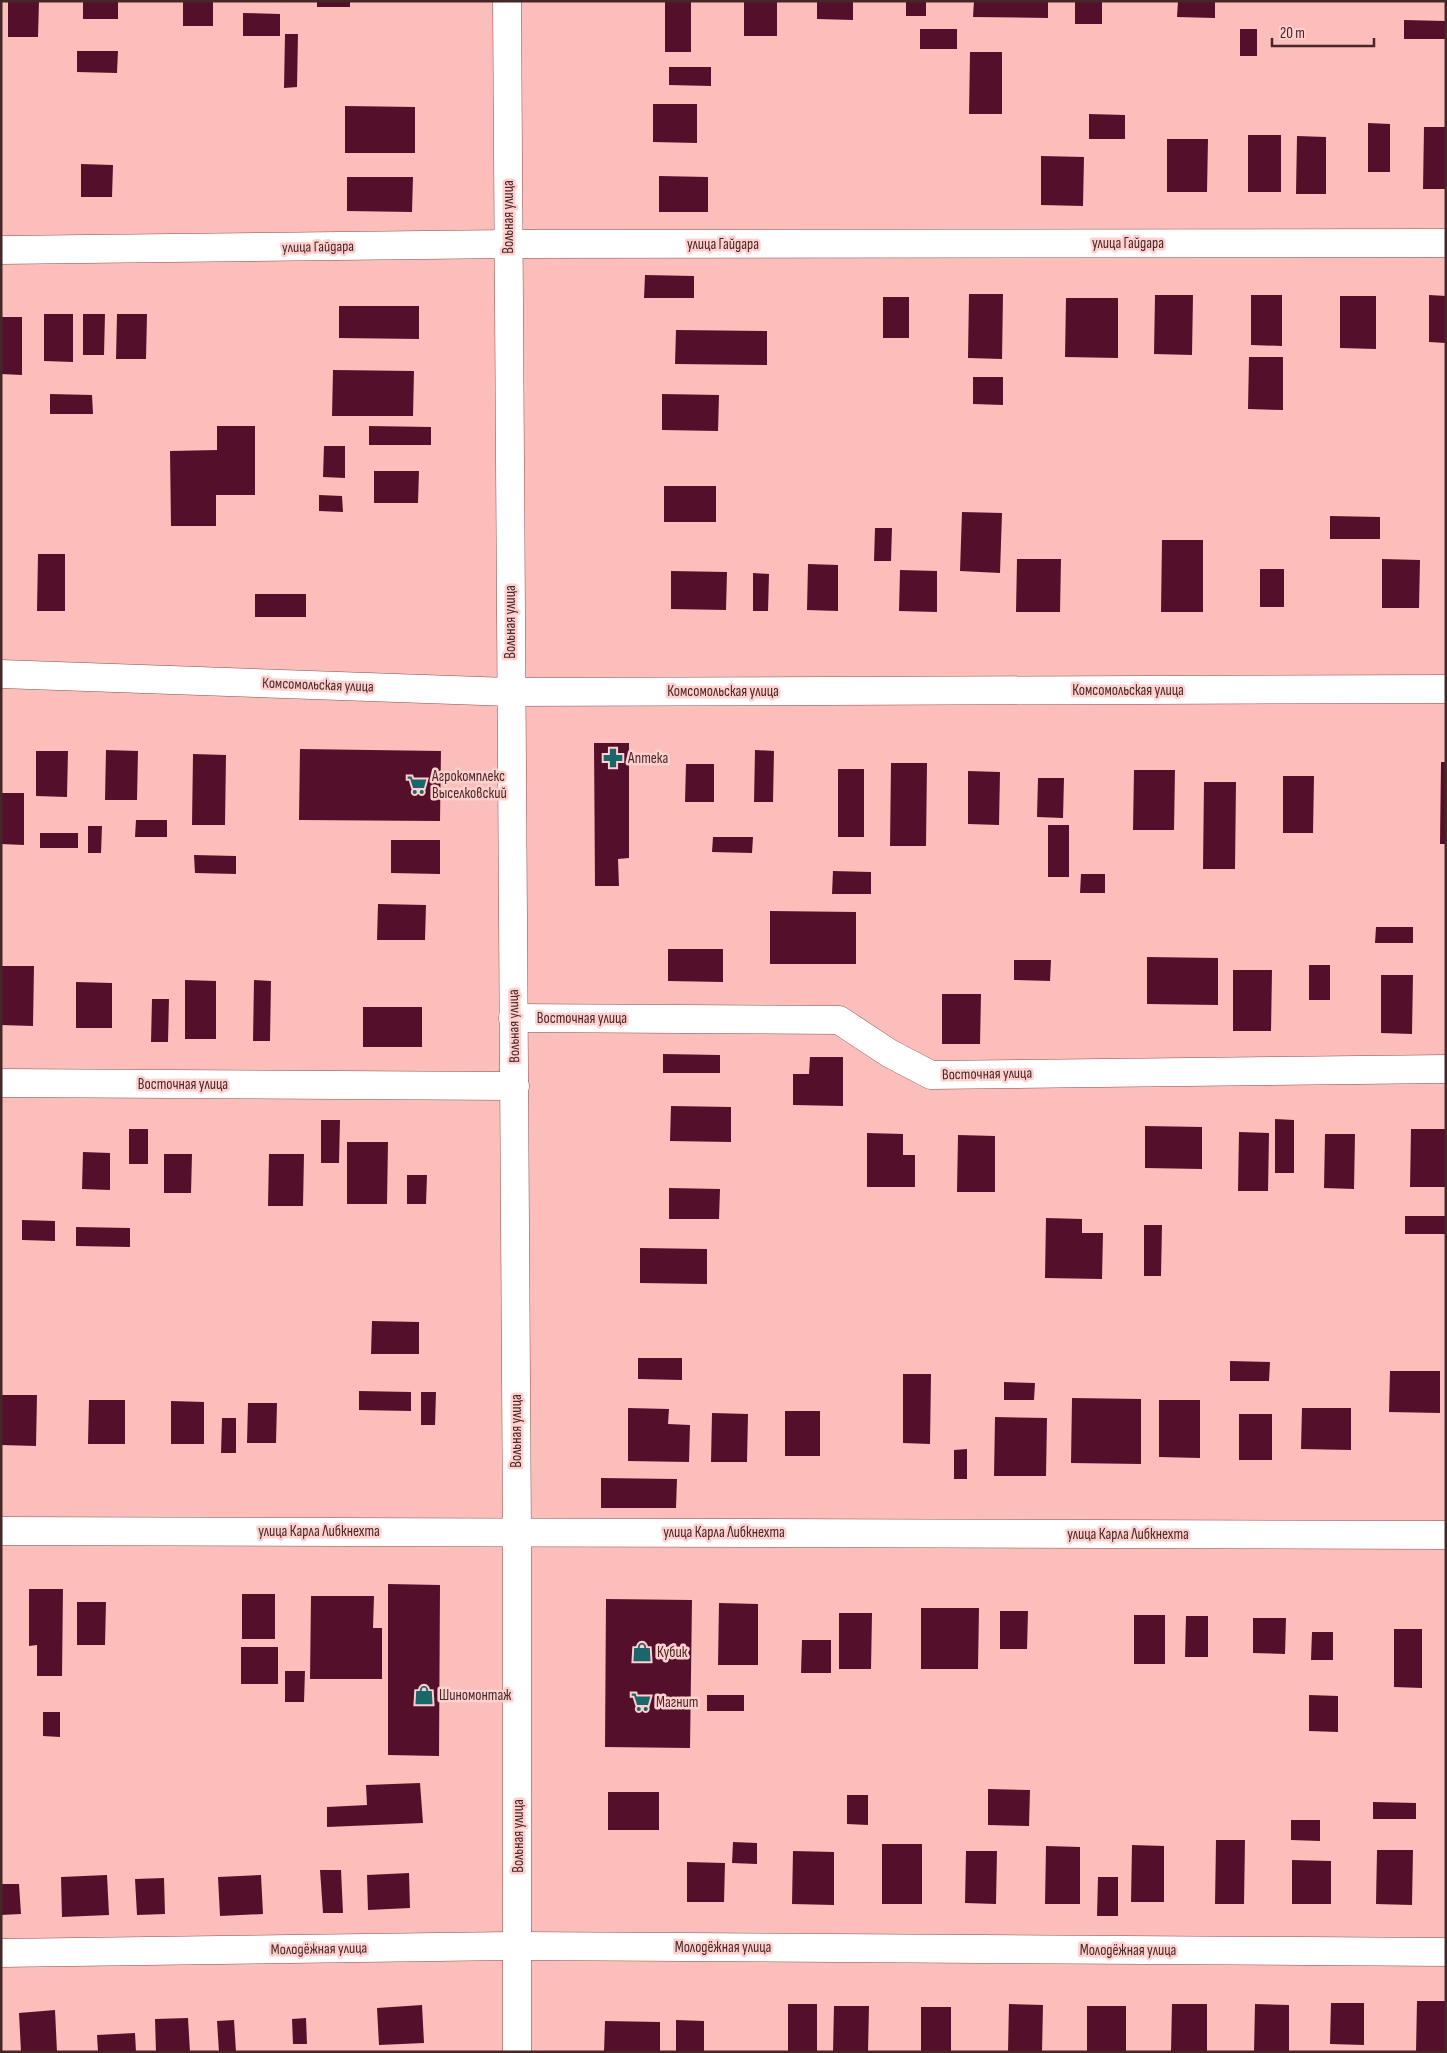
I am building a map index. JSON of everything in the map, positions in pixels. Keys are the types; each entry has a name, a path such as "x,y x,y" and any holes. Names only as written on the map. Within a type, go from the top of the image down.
{"street":[{"name":"Вольная улица","path":"507,1 515,1086 517,2052"},
{"name":"улица Гайдара","path":"1,250 508,244 1446,242"},
{"name":"Комсомольская улица","path":"1,674 511,692 1446,689"},
{"name":"Восточная улица","path":"513,1018 839,1020 889,1053 931,1074 1446,1068"},
{"name":"Восточная улица","path":"1,1083 515,1086"},
{"name":"улица Карла Либкнехта","path":"1,1531 1446,1535"},
{"name":"Молодёжная улица","path":"1,1953 518,1946 1446,1952"}],"building":[{"path":"8,1 39,1 38,37 8,37"},
{"path":"83,1 118,1 118,19 83,19"},
{"path":"183,1 213,1 213,26 183,26"},
{"path":"317,1 350,1 350,7 317,7"},
{"path":"665,1 691,1 691,52 665,52"},
{"path":"744,1 777,1 777,36 744,36"},
{"path":"817,1 853,1 853,20 817,19"},
{"path":"906,1 926,1 926,16 906,16"},
{"path":"974,1 1048,1 1048,18 973,17"},
{"path":"1075,1 1102,1 1102,24 1075,24"},
{"path":"1178,1 1215,1 1215,18 1177,17"},
{"path":"243,13 280,14 280,36 243,36"},
{"path":"1404,20 1446,21 1446,39 1404,39"},
{"path":"920,29 957,29 957,49 920,49"},
{"path":"1240,29 1257,29 1257,56 1240,56"},
{"path":"285,34 298,34 297,87 284,88"},
{"path":"77,51 118,51 117,73 77,72"},
{"path":"970,52 1002,52 1002,114 969,114"},
{"path":"669,67 711,67 711,86 669,85"},
{"path":"653,104 697,104 697,143 653,142"},
{"path":"345,106 415,107 415,153 345,153"},
{"path":"1089,114 1125,115 1125,139 1089,139"},
{"path":"1368,123 1390,124 1390,172 1368,172"},
{"path":"1424,127 1446,127 1446,189 1423,189"},
{"path":"1248,135 1281,135 1281,192 1248,192"},
{"path":"1297,136 1326,137 1326,194 1296,194"},
{"path":"1167,139 1208,139 1207,192 1167,192"},
{"path":"1041,156 1084,157 1083,206 1041,205"},
{"path":"81,164 113,165 112,197 81,197"},
{"path":"659,176 708,177 708,212 659,212"},
{"path":"347,177 413,177 412,212 347,211"},
{"path":"645,275 694,276 694,298 644,298"},
{"path":"969,294 1003,294 1002,359 968,358"},
{"path":"1155,295 1193,295 1192,355 1154,354"},
{"path":"1251,295 1282,295 1282,346 1251,345"},
{"path":"1429,295 1446,296 1446,343 1429,342"},
{"path":"1340,296 1376,296 1376,349 1340,348"},
{"path":"883,297 909,297 909,338 883,338"},
{"path":"1066,298 1118,298 1118,358 1065,357"},
{"path":"339,306 419,306 419,339 339,338"},
{"path":"44,314 73,314 73,362 44,361"},
{"path":"83,314 105,314 104,355 83,355"},
{"path":"117,314 147,314 146,359 116,359"},
{"path":"1,317 22,317 22,375 1,374"},
{"path":"676,330 767,331 767,365 675,364"},
{"path":"1249,357 1283,357 1283,410 1248,409"},
{"path":"333,370 414,371 413,416 332,416"},
{"path":"973,377 1003,377 1003,405 973,404"},
{"path":"50,394 92,395 93,414 50,414"},
{"path":"662,394 719,395 718,431 662,430"},
{"path":"217,426 255,426 255,495 216,495 216,526 171,526 170,451 217,450"},
{"path":"369,426 431,427 431,445 369,445"},
{"path":"324,446 345,446 345,478 323,477"},
{"path":"374,471 419,471 418,503 374,503"},
{"path":"664,486 716,486 716,522 664,522"},
{"path":"319,495 342,496 343,512 319,511"},
{"path":"962,512 1002,513 1000,573 960,571"},
{"path":"1330,516 1380,517 1380,539 1330,539"},
{"path":"875,528 892,528 891,561 874,561"},
{"path":"1162,540 1203,540 1203,612 1161,612"},
{"path":"38,554 65,554 65,611 37,611"},
{"path":"1017,559 1061,559 1060,612 1016,612"},
{"path":"1382,559 1420,560 1419,608 1382,608"},
{"path":"808,564 838,565 838,611 807,610"},
{"path":"1260,569 1284,569 1284,607 1260,607"},
{"path":"900,570 937,571 937,612 899,611"},
{"path":"671,571 727,572 726,610 671,609"},
{"path":"753,573 769,574 768,611 753,611"},
{"path":"255,594 306,594 306,617 255,617"},
{"path":"594,743 629,743 629,858 618,859 619,886 595,886"},
{"path":"300,749 441,751 440,821 299,820"},
{"path":"106,750 138,751 137,800 105,800"},
{"path":"755,750 774,751 773,802 754,802"},
{"path":"36,751 68,751 67,797 36,796"},
{"path":"193,754 226,755 225,825 192,825"},
{"path":"1441,762 1446,762 1446,844 1440,844"},
{"path":"891,763 927,763 926,846 890,846"},
{"path":"686,764 714,764 714,802 685,802"},
{"path":"838,769 864,769 864,837 838,837"},
{"path":"1134,770 1175,770 1174,830 1133,830"},
{"path":"968,771 1000,772 999,825 968,824"},
{"path":"1283,776 1314,776 1313,833 1283,833"},
{"path":"1038,778 1064,778 1063,818 1037,817"},
{"path":"1204,782 1236,782 1235,869 1203,869"},
{"path":"1,793 24,793 24,845 1,844"},
{"path":"136,820 167,820 167,837 135,837"},
{"path":"1048,825 1069,825 1069,877 1048,877"},
{"path":"88,826 102,826 101,853 88,853"},
{"path":"40,833 78,833 78,848 40,848"},
{"path":"713,837 753,837 752,853 712,852"},
{"path":"391,840 440,840 440,874 391,873"},
{"path":"194,855 236,856 236,874 195,873"},
{"path":"833,871 871,872 871,894 832,894"},
{"path":"1081,874 1105,874 1105,893 1080,893"},
{"path":"378,904 426,905 425,940 377,940"},
{"path":"770,911 856,912 856,964 770,964"},
{"path":"1376,927 1413,927 1413,943 1375,943"},
{"path":"668,949 723,949 723,982 668,981"},
{"path":"1147,957 1218,958 1218,1005 1147,1004"},
{"path":"1014,960 1051,960 1050,981 1014,980"},
{"path":"1309,965 1330,965 1330,1000 1309,1000"},
{"path":"1,966 34,966 33,1026 1,1025"},
{"path":"1233,970 1272,970 1271,1031 1233,1031"},
{"path":"1381,975 1413,975 1412,1034 1381,1033"},
{"path":"185,980 216,981 216,1039 185,1039"},
{"path":"254,980 271,981 270,1041 253,1041"},
{"path":"76,982 112,983 112,1028 76,1028"},
{"path":"942,994 981,994 980,1044 942,1044"},
{"path":"152,999 169,999 168,1042 151,1042"},
{"path":"363,1007 422,1007 422,1047 363,1047"},
{"path":"663,1054 720,1055 720,1073 663,1073"},
{"path":"810,1057 843,1057 843,1106 793,1105 793,1074 809,1074"},
{"path":"671,1106 731,1107 731,1142 670,1141"},
{"path":"1275,1119 1294,1120 1294,1173 1275,1173"},
{"path":"321,1120 340,1120 339,1163 321,1163"},
{"path":"1145,1126 1202,1127 1202,1169 1145,1168"},
{"path":"129,1129 148,1129 148,1164 129,1164"},
{"path":"1411,1129 1445,1129 1445,1187 1410,1187"},
{"path":"1239,1132 1269,1133 1268,1191 1238,1191"},
{"path":"867,1133 903,1134 903,1155 915,1155 915,1187 867,1187"},
{"path":"1325,1134 1355,1134 1354,1189 1324,1188"},
{"path":"958,1135 995,1136 995,1192 957,1192"},
{"path":"347,1142 388,1142 387,1204 347,1204"},
{"path":"83,1152 110,1153 110,1190 82,1189"},
{"path":"164,1154 192,1154 191,1193 164,1193"},
{"path":"269,1154 304,1154 303,1206 268,1206"},
{"path":"407,1175 427,1175 426,1204 407,1204"},
{"path":"669,1188 720,1189 719,1219 669,1219"},
{"path":"1405,1216 1446,1216 1446,1234 1405,1234"},
{"path":"1046,1218 1082,1219 1082,1233 1103,1233 1102,1279 1045,1278"},
{"path":"22,1220 55,1221 55,1241 22,1240"},
{"path":"1144,1225 1162,1225 1161,1276 1144,1276"},
{"path":"76,1227 130,1228 130,1247 76,1246"},
{"path":"640,1248 707,1249 707,1284 640,1283"},
{"path":"372,1321 419,1322 419,1354 371,1354"},
{"path":"638,1358 682,1358 682,1380 638,1379"},
{"path":"1230,1361 1270,1362 1269,1381 1230,1381"},
{"path":"1390,1371 1440,1371 1440,1413 1389,1412"},
{"path":"903,1374 931,1374 930,1444 903,1443"},
{"path":"1004,1382 1035,1383 1034,1400 1004,1400"},
{"path":"359,1391 411,1392 411,1411 359,1410"},
{"path":"421,1392 436,1392 435,1425 421,1425"},
{"path":"1,1395 37,1395 36,1446 1,1445"},
{"path":"1072,1398 1141,1399 1141,1464 1071,1463"},
{"path":"89,1400 125,1400 125,1444 88,1444"},
{"path":"1159,1400 1200,1400 1200,1458 1159,1457"},
{"path":"171,1401 204,1402 204,1444 171,1444"},
{"path":"248,1403 277,1403 276,1443 247,1443"},
{"path":"628,1408 669,1409 668,1424 690,1425 689,1462 628,1461"},
{"path":"1302,1408 1351,1408 1351,1450 1301,1449"},
{"path":"785,1411 820,1411 820,1456 785,1456"},
{"path":"712,1413 748,1414 747,1462 711,1462"},
{"path":"1239,1414 1272,1414 1272,1460 1239,1460"},
{"path":"995,1417 1047,1418 1046,1476 994,1476"},
{"path":"222,1418 236,1418 236,1453 221,1453"},
{"path":"967,1449 967,1479 954,1479 954,1450"},
{"path":"601,1478 677,1479 676,1508 601,1508"},
{"path":"388,1584 440,1585 439,1756 388,1755"},
{"path":"29,1589 63,1589 62,1676 37,1676 37,1645 29,1646"},
{"path":"242,1594 275,1594 275,1639 242,1639"},
{"path":"311,1596 374,1596 373,1628 382,1628 382,1679 310,1679"},
{"path":"606,1599 692,1600 690,1748 605,1747"},
{"path":"77,1602 106,1602 105,1645 77,1645"},
{"path":"719,1603 758,1604 758,1665 718,1665"},
{"path":"921,1608 979,1608 978,1669 921,1669"},
{"path":"1000,1611 1028,1611 1027,1649 1000,1649"},
{"path":"839,1613 872,1613 871,1669 839,1669"},
{"path":"1134,1615 1165,1615 1165,1664 1134,1664"},
{"path":"1186,1616 1208,1616 1208,1657 1185,1657"},
{"path":"1253,1618 1286,1618 1285,1654 1253,1653"},
{"path":"1394,1629 1422,1629 1422,1688 1394,1687"},
{"path":"1312,1632 1333,1632 1333,1660 1311,1660"},
{"path":"802,1640 831,1640 831,1673 801,1673"},
{"path":"241,1647 278,1647 278,1684 241,1684"},
{"path":"285,1671 305,1671 304,1702 285,1702"},
{"path":"707,1695 744,1695 744,1711 707,1711"},
{"path":"1309,1695 1338,1696 1338,1732 1309,1731"},
{"path":"43,1712 60,1712 60,1737 43,1736"},
{"path":"420,1783 423,1823 327,1827 327,1807 367,1805 366,1785"},
{"path":"988,1789 1030,1790 1029,1826 988,1825"},
{"path":"608,1792 659,1792 659,1830 608,1830"},
{"path":"847,1795 868,1795 868,1825 847,1824"},
{"path":"1373,1802 1416,1803 1416,1819 1373,1819"},
{"path":"1291,1820 1320,1820 1320,1841 1291,1840"},
{"path":"1216,1840 1245,1840 1244,1904 1215,1904"},
{"path":"733,1842 757,1843 757,1864 732,1863"},
{"path":"882,1844 922,1844 922,1904 882,1904"},
{"path":"1132,1845 1164,1846 1164,1902 1131,1902"},
{"path":"1046,1846 1080,1847 1080,1904 1045,1904"},
{"path":"1377,1850 1413,1850 1412,1905 1376,1904"},
{"path":"793,1851 834,1852 834,1905 792,1904"},
{"path":"966,1851 997,1851 996,1904 965,1903"},
{"path":"1292,1860 1331,1861 1331,1904 1292,1904"},
{"path":"687,1862 725,1863 724,1902 687,1902"},
{"path":"320,1870 341,1870 343,1913 323,1913"},
{"path":"409,1873 410,1908 368,1910 367,1875"},
{"path":"107,1875 109,1915 62,1917 61,1877"},
{"path":"261,1875 263,1914 220,1916 218,1877"},
{"path":"1098,1877 1118,1877 1118,1916 1097,1916"},
{"path":"164,1878 165,1914 137,1915 135,1879"},
{"path":"1,1884 19,1884 21,1914 1,1915"},
{"path":"1417,2001 1446,2001 1446,2052 1416,2052"},
{"path":"1331,2003 1364,2003 1364,2045 1330,2044"},
{"path":"788,2004 817,2004 817,2052 788,2052"},
{"path":"1009,2004 1043,2005 1042,2052 1008,2052"},
{"path":"1172,2004 1207,2004 1207,2052 1171,2052"},
{"path":"1255,2004 1289,2005 1289,2052 1254,2052"},
{"path":"422,2005 424,2043 379,2045 377,2008"},
{"path":"834,2006 869,2006 868,2052 833,2052"},
{"path":"1087,2006 1126,2006 1126,2052 1087,2052"},
{"path":"921,2007 951,2007 951,2052 921,2052"},
{"path":"55,2010 57,2052 21,2052 19,2013"},
{"path":"188,2018 190,2052 156,2052 155,2019"},
{"path":"306,2018 307,2044 293,2044 292,2019"},
{"path":"234,2020 236,2052 219,2052 217,2021"},
{"path":"676,2020 704,2021 704,2051 676,2051"},
{"path":"605,2021 660,2022 660,2052 604,2052"},
{"path":"135,2033 136,2052 98,2052 97,2035"}],"place":[{"name":"Аптека","path":"613,758"},
{"name":"Агрокомплекс Выселковский","path":"417,785"},
{"name":"Кубик","path":"642,1652"},
{"name":"Шиномонтаж","path":"424,1695"},
{"name":"Магнит","path":"641,1702"}]}
